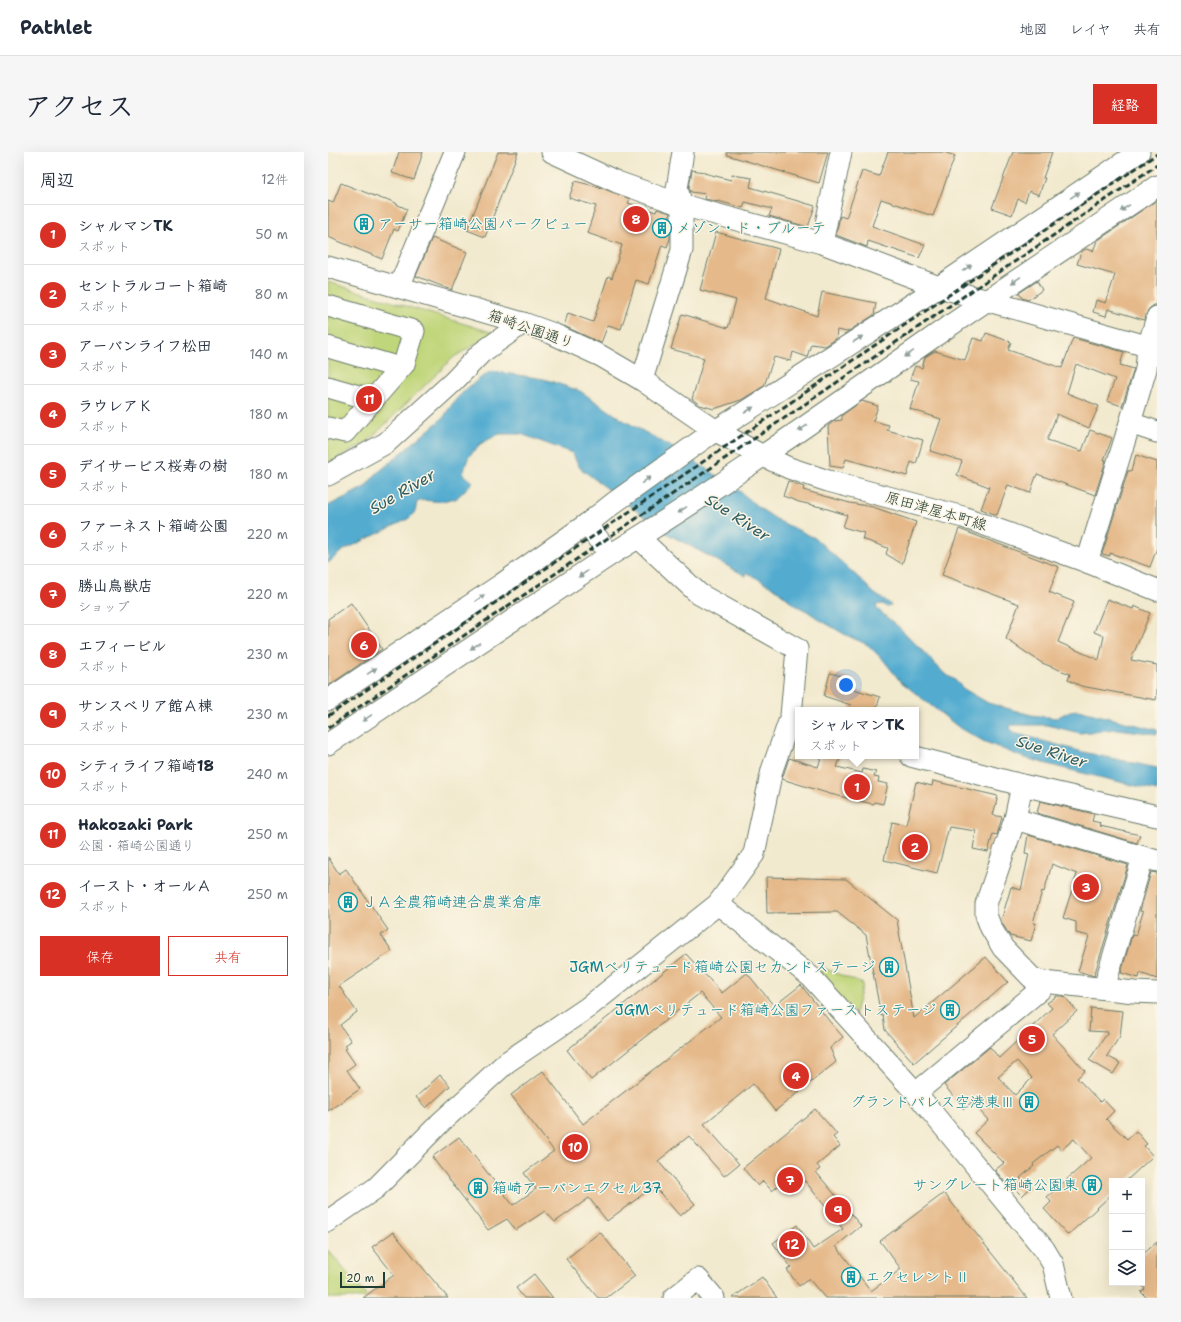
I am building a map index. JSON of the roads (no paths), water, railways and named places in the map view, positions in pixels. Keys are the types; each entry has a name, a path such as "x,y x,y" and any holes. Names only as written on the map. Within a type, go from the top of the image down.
{"street":[{"path":"399,287 455,152"},
{"path":"552,152 617,182 682,205 822,243 939,287 1153,348"},
{"path":"642,380 682,250 682,205 677,189 683,152"},
{"path":"822,243 841,152"},
{"path":"328,700 502,584 711,434 939,287 1139,152"},
{"path":"328,744 610,555 647,533 756,460 986,301 1157,186"},
{"name":"箱崎公園通り","path":"328,267 523,323 551,333 601,356 642,380 711,434"},
{"path":"328,306 414,331 404,364 345,432 328,428"},
{"path":"1087,562 1153,348 1157,317"},
{"path":"328,475 386,443 453,382 481,353 523,323"},
{"path":"328,348 400,368"},
{"path":"328,387 373,400"},
{"path":"1130,423 1157,432"},
{"name":"原田津屋本町線","path":"711,434 756,460 963,517 1087,562 1157,590"},
{"path":"587,524 610,555"},
{"path":"328,1221 376,1188 440,1123 507,1062 587,1008 718,904 754,854 772,770 794,717 797,649 699,594 647,533"},
{"path":"919,758 1022,785 1157,816"},
{"path":"1022,785 1015,819 986,904 986,915 991,928 1003,948 1032,978 1043,982 1157,993"},
{"path":"1015,819 1150,859 1104,988"},
{"path":"718,904 811,977 916,1093 1044,1249 1053,1264 1061,1298"},
{"path":"916,1093 1041,989 1043,982"},
{"path":"674,1298 698,1279 714,1298"}],"water":[{"name":"Sue River","path":"491,371 544,379 580,391 623,420 670,446 735,487 758,507 779,521 815,538 875,594 889,603 891,606 886,607 883,604 876,605 877,609 900,628 945,674 954,679 964,689 988,703 1031,715 1056,718 1070,711 1078,710 1157,730 1157,734 1117,729 1080,733 1047,725 1011,725 1010,728 1014,733 1083,752 1157,768 1157,791 1022,757 983,741 957,726 900,681 885,662 868,645 844,634 820,620 795,605 776,589 746,572 746,576 666,533 580,468 572,453 521,434 499,434 480,444 468,458 463,474 473,482 456,499 440,501 424,500 417,502 415,512 408,519 342,551 328,563 328,506 365,487 375,475 444,417 453,402 464,391"}],"railway":[{"path":"328,716 1157,154"},
{"path":"328,728 1157,165"}],"place":[{"name":"エフィービル","path":"636,219"},
{"name":"アーサー箱崎公園パークビュー","path":"364,224"},
{"name":"メゾン・ド・ブルーテ","path":"662,228"},
{"name":"Hakozaki Park","path":"369,399"},
{"name":"ファーネスト箱崎公園","path":"364,645"},
{"name":"シャルマンTK","path":"857,787"},
{"name":"セントラルコート箱崎","path":"915,847"},
{"name":"アーバンライフ松田","path":"1086,887"},
{"name":"ＪＡ全農箱崎連合農業倉庫","path":"348,902"},
{"name":"JGMベリテュード箱崎公園セカンドステージ","path":"889,967"},
{"name":"JGMベリテュード箱崎公園ファーストステージ","path":"950,1010"},
{"name":"デイサービス桜寿の樹","path":"1032,1039"},
{"name":"ラウレアＫ","path":"796,1076"},
{"name":"グランドパレス空港東Ⅲ","path":"1029,1102"},
{"name":"シティライフ箱崎18","path":"575,1147"},
{"name":"勝山鳥獣店","path":"790,1180"},
{"name":"サングレート箱崎公園東","path":"1092,1185"},
{"name":"箱崎アーバンエクセル37","path":"478,1188"},
{"name":"サンスベリア館Ａ棟","path":"838,1210"},
{"name":"イースト・オールＡ","path":"792,1244"},
{"name":"エクセレントⅡ","path":"851,1277"}]}
